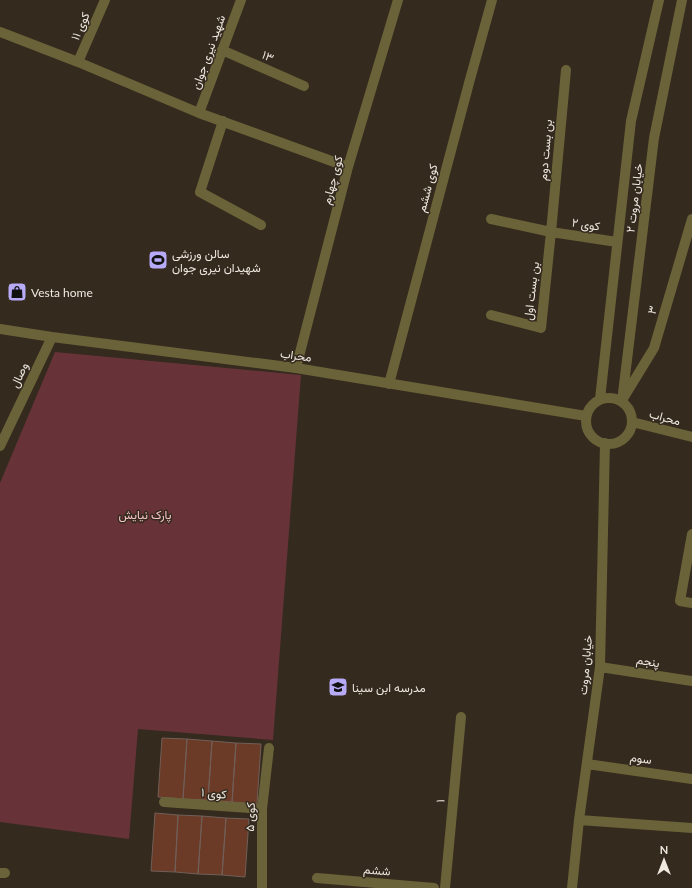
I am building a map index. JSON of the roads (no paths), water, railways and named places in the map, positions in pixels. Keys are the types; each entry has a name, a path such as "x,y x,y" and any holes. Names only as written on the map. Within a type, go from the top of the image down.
{"street":[{"name":"کوی ۱۱","path":"78,62 105,0"},
{"name":"کوی چهارم","path":"296,368 348,167 398,0"},
{"name":"کوی ششم","path":"388,384 468,83 492,0"},
{"name":"خیابان مروت ۲","path":"600,399 631,121 659,0"},
{"name":"خیابان مروت ۲","path":"622,402 654,138 682,0"},
{"name":"شهید نیری جوان","path":"199,113 222,50 237,1"},
{"path":"0,32 78,62 199,113 348,167"},
{"name":"۱۳","path":"222,50 304,86"},
{"name":"بن بست دوم","path":"551,232 566,70"},
{"path":"223,121 200,192 261,225"},
{"name":"کوی ۲","path":"490,219 551,232 618,242"},
{"name":"۳","path":"622,402 654,348 692,219"},
{"name":"بن بست اول","path":"491,315 541,328 551,232"},
{"name":"محراب","path":"0,329 296,368 586,416"},
{"name":"وصال","path":"0,446 52,337"},
{"path":"615,398 622,402 628,407 632,422 626,436 620,441 612,443 598,441 588,430 586,423 586,416 589,409 600,399 615,398"},
{"name":"محراب","path":"632,422 692,437"},
{"name":"خیابان مروت","path":"572,888 579,820 600,667 605,443"},
{"path":"692,534 688,571 680,601 692,602"},
{"name":"پنجم","path":"600,667 692,681"},
{"name":"۱","path":"445,888 461,717"},
{"name":"کوی ۵","path":"262,888 262,809 269,748"},
{"name":"سوم","path":"587,764 692,778"},
{"name":"کوی ۱","path":"164,802 262,809"},
{"path":"579,820 692,828"},
{"name":"ششم","path":"317,878 434,888"}],"place":[{"name":"سالن ورزشی شهیدان نیری جوان","path":"158,260"},
{"name":"Vesta home","path":"17,292"},
{"name":"مدرسه ابن سینا","path":"338,687"}],"park label":[{"name":"پارک نیایش","path":"145,514"}]}
